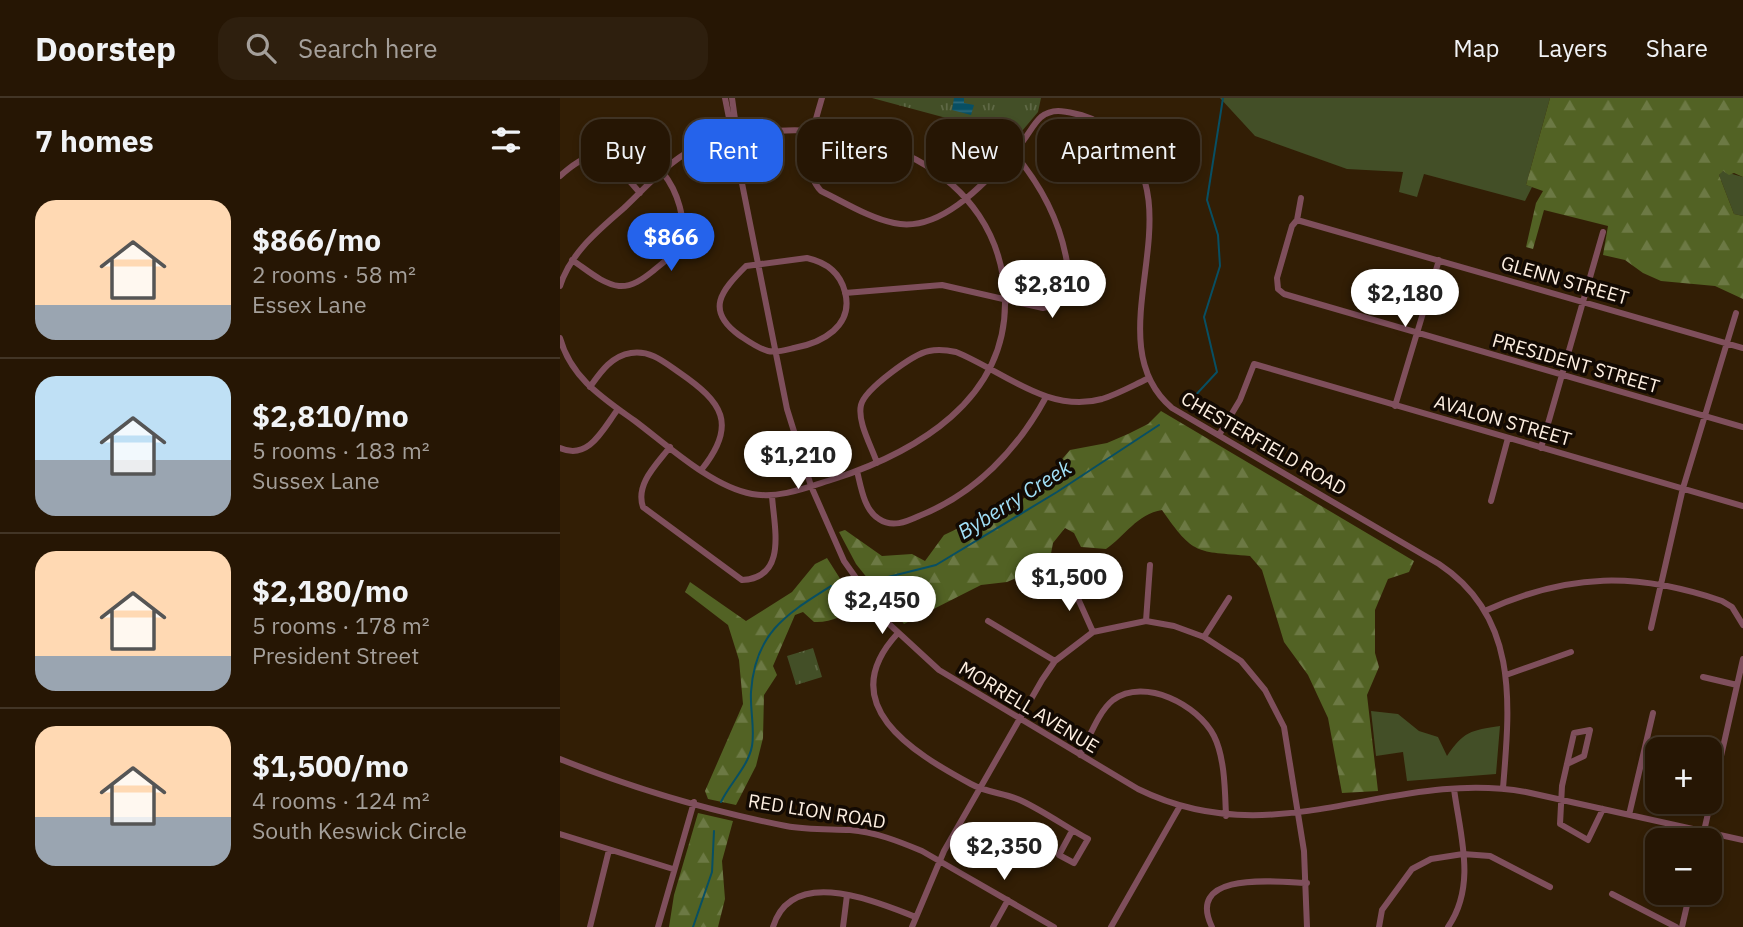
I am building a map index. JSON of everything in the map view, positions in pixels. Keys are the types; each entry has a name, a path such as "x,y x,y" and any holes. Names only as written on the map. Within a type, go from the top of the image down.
{"street":[{"name":"MORRELL AVENUE","path":"725,98 731,119"},
{"name":"MORRELL AVENUE","path":"732,98 734,119"},
{"path":"816,119 822,98"},
{"name":"CHESTERFIELD ROAD","path":"1023,140 1041,118 1052,111 1088,117 1107,127 1130,148 1144,176 1149,215 1140,351 1147,379 1172,408 1439,564 1457,576 1487,610 1500,647 1506,676 1507,741 1503,789"},
{"path":"560,176 579,159 599,154 608,158 640,193"},
{"path":"670,167 684,156"},
{"path":"560,338 570,365 590,387 670,447 738,491 772,496 811,486 877,463 937,431 970,397 988,367 1002,327 1005,299 1003,273 991,237 965,197 912,157"},
{"path":"845,293 932,284 1043,308 1057,304 1066,297 1070,285 1066,250 1039,186 1023,165"},
{"path":"572,260 608,283 621,286 644,279 679,245 682,233 675,187 670,181"},
{"path":"560,286 572,260 653,182"},
{"name":"MORRELL AVENUE","path":"743,182 787,409 811,486 844,562 867,598 898,633 953,681 1138,789 1180,806 1226,816 1297,812 1454,789 1503,789 1690,828"},
{"path":"814,182 821,191 890,223 919,225 935,220 981,182"},
{"path":"1297,220 1301,198"},
{"name":"GLENN STREET","path":"1297,220 1743,348"},
{"name":"PRESIDENT STREET","path":"1297,220 1292,226 1279,267 1276,284 1280,292 1743,427"},
{"path":"1541,448 1604,232"},
{"path":"797,258 816,260 834,272 845,293 844,316 831,335 812,345 775,352 747,340 723,322 720,314 721,296 746,266 797,258"},
{"path":"1395,406 1439,260"},
{"path":"1651,628 1658,585 1683,488 1736,313"},
{"path":"877,463 861,416 864,398 910,358 929,351 956,352 1046,397 1089,402 1147,379"},
{"path":"590,387 615,359 629,353 643,353 656,356 705,390 715,400 723,425 721,440 702,469"},
{"name":"AVALON STREET","path":"1219,435 1240,400 1254,364 1743,506"},
{"path":"857,471 874,515 888,524 902,524 939,507 981,478 1018,441 1046,397"},
{"path":"560,448 575,453 584,450 618,409"},
{"path":"1491,501 1508,438"},
{"path":"670,447 643,483 640,498 643,507 742,580 762,576 773,563 776,553 772,496"},
{"path":"1146,621 1150,565"},
{"path":"1487,610 1530,592 1574,582 1614,579 1658,585 1722,601 1732,607 1743,625"},
{"path":"1071,583 1093,632"},
{"path":"1203,637 1229,598"},
{"path":"988,621 1055,661"},
{"path":"912,927 940,861 1055,661 1093,632 1146,621 1174,626 1203,637 1241,661 1276,709 1284,727 1297,812 1307,883 1307,927"},
{"path":"898,633 885,647 874,674 874,695 882,718 897,736 980,788 1021,800 1088,839 1074,863 1059,855 1072,831"},
{"path":"1506,676 1571,652"},
{"path":"1705,828 1743,659"},
{"path":"1703,677 1737,685"},
{"path":"1080,755 1106,708 1114,700 1141,690 1156,692 1194,713 1213,734 1218,750 1226,816"},
{"path":"1629,815 1653,713"},
{"path":"1567,764 1584,756 1590,730 1574,733 1567,764 1560,824 1588,840 1604,809"},
{"name":"RED LION ROAD","path":"560,759 607,777 788,826 878,835 922,851 1054,927"},
{"path":"1448,927 1461,904 1464,890 1463,854 1454,789"},
{"path":"658,927 694,802"},
{"path":"1111,927 1180,806"},
{"path":"560,834 673,869"},
{"name":"MORRELL AVENUE","path":"1722,835 1743,840"},
{"path":"590,927 609,850"},
{"path":"1379,923 1382,910 1416,865 1431,859 1463,854 1490,856 1550,887"},
{"path":"1212,927 1208,913 1209,903 1224,885 1237,882 1307,883"},
{"path":"773,927 780,912 797,898 809,894 848,895 881,903 916,917"},
{"path":"1612,894 1676,927"},
{"path":"843,927 848,895"},
{"path":"993,927 1008,900"},
{"path":"1682,927 1687,905"}],"green space":[{"path":"872,98 1041,98 1038,112 1023,130 1023,119 950,119"},
{"path":"1220,98 1550,98 1526,185 1532,187 1525,201 1424,174 1417,197 1399,192 1403,172 1347,169 1255,136"},
{"path":"1550,98 1743,98 1743,177 1734,173 1729,175 1723,171 1719,175 1734,214 1743,216 1743,299 1715,286 1661,281 1643,273 1625,260 1603,255 1608,226 1544,210 1533,249 1526,247 1536,203 1543,191 1526,185"},
{"path":"1722,171 1743,177 1743,216 1734,214 1719,175"},
{"path":"1161,411 1414,561 1409,572 1388,579 1375,610 1375,653 1379,667 1367,695 1378,791 1342,793 1328,718 1308,675 1284,642 1262,570 1250,556 1198,548 1182,536 1162,510 1145,516 1106,549 1081,547 1074,533 1065,528 1053,543 1049,564 1007,582 981,585 904,624 856,564 839,532 845,530 882,556 912,554 925,561 944,535 963,526 976,526 1003,513 1034,491 1070,450 1107,443 1128,434 1148,424"},
{"path":"827,558 860,610 820,622 814,622 803,612 795,615 773,666 777,675 764,695 763,738 756,766 736,805 708,799 705,791 743,704 739,660 728,625 685,592 690,582 746,621 792,592 815,564"},
{"path":"813,648 822,677 796,685 787,656"},
{"path":"1371,711 1398,714 1419,731 1438,737 1447,756 1463,737 1482,729 1500,726 1496,774 1407,781 1403,752 1376,756"},
{"path":"698,813 733,821 722,861 725,899 718,927 669,927 674,895"}],"water":[{"path":"954,98 964,98 964,103 974,105 971,115 952,110"}],"waterway":[{"name":"Byberry Creek","path":"1192,399 1217,372 1204,317 1220,266 1218,235 1207,200 1223,98"},
{"name":"Byberry Creek","path":"876,580 936,565 1057,492 1159,425"},
{"name":"Byberry Creek","path":"721,802 750,754 753,740 751,692 754,672 766,640 775,628 800,606 831,586"},
{"name":"Byberry Creek","path":"693,927 712,872 714,831"}]}
